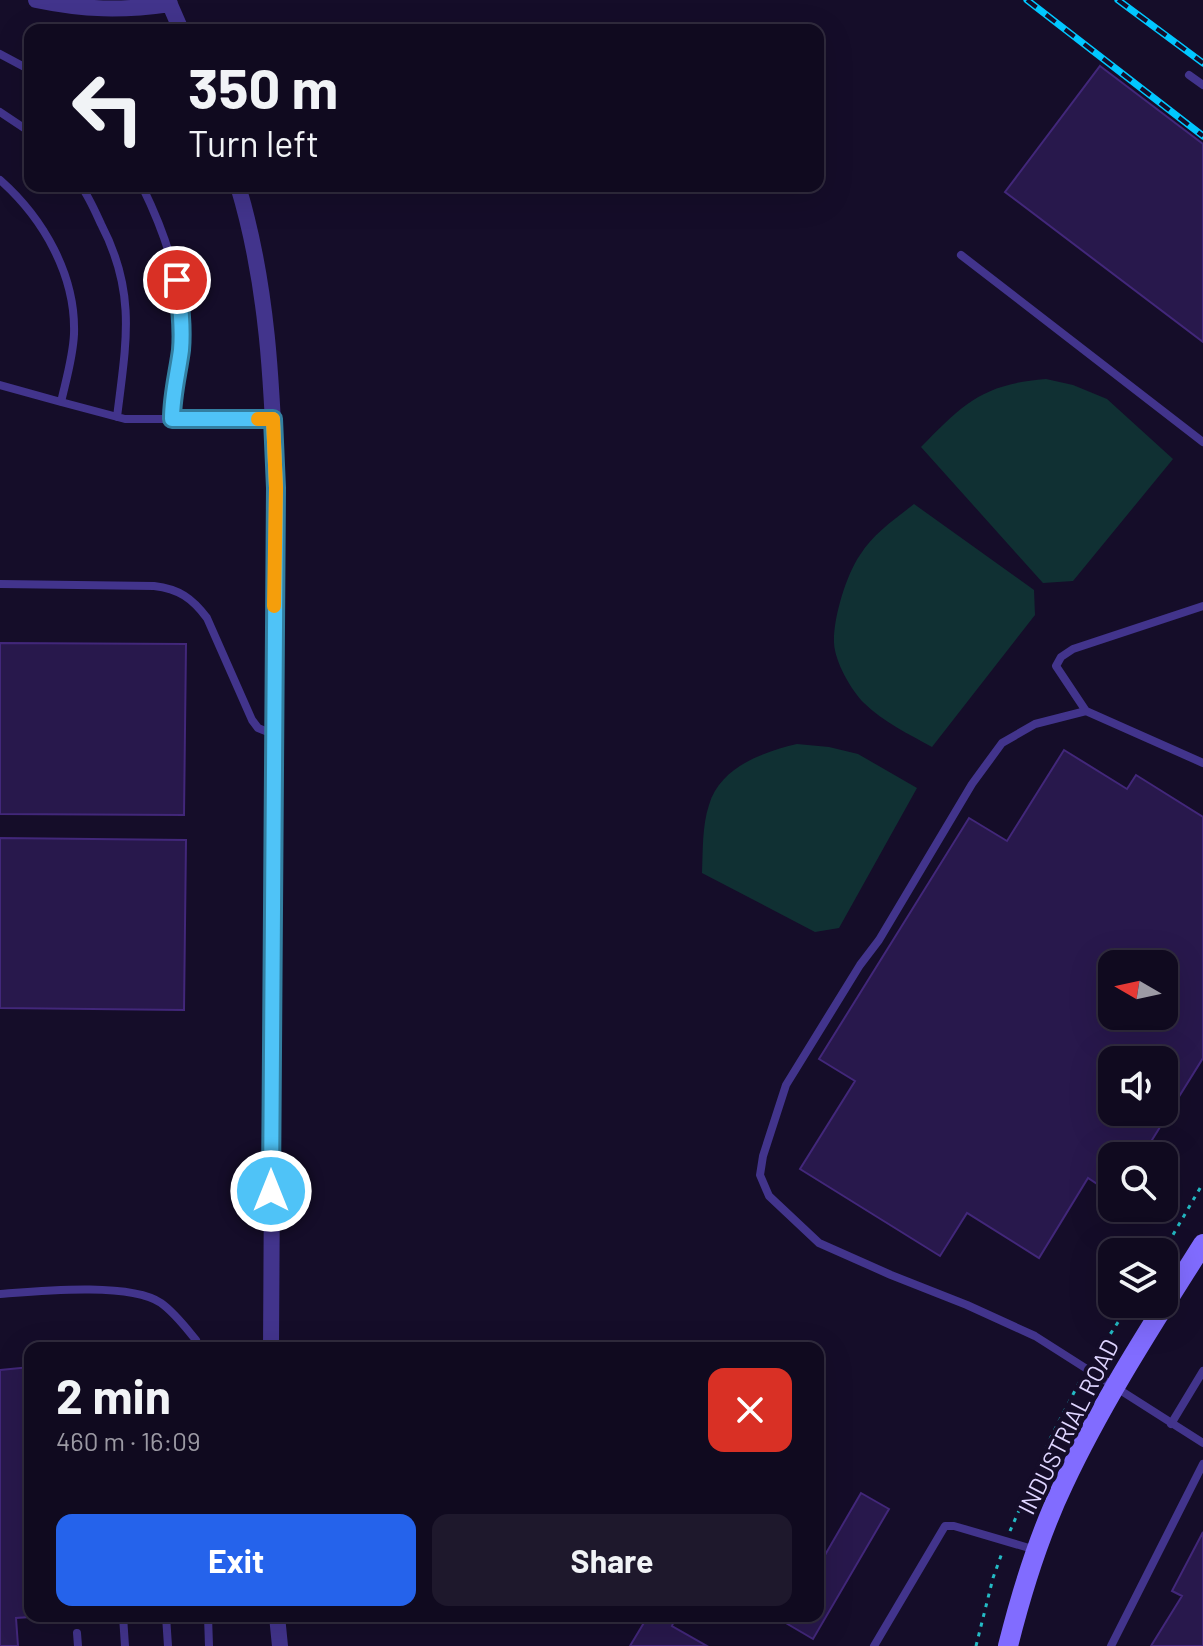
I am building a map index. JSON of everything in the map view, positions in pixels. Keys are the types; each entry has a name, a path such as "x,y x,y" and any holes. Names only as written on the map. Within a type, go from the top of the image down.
{"main road":[{"name":"INDUSTRIAL ROAD","path":"1008,1646 1036,1550 1064,1483 1136,1351 1203,1244"}],"street":[{"path":"36,0 72,8 124,10 169,2 178,24"},
{"path":"239,192 263,292 272,373 276,488 271,1342"},
{"path":"278,1622 280,1646"}],"lane":[{"path":"0,54 24,67"},
{"path":"1189,75 1203,85"},
{"path":"0,112 24,128"},
{"path":"0,180 39,222 63,269 74,333 61,402"},
{"path":"84,192 116,252 125,288 127,328 117,417"},
{"path":"145,192 157,216 177,280 181,348 172,397 172,419"},
{"path":"961,255 1203,442"},
{"path":"0,385 117,417 273,419"},
{"path":"0,584 154,586 185,594 207,618 252,720 258,728 273,734"},
{"path":"1203,606 1073,649 1061,657 1056,666 1086,711 1203,763"},
{"path":"1086,711 1035,724 1002,743 972,784 879,940 860,965 786,1085 760,1175 769,1196 819,1243 1035,1336 1203,1443"},
{"path":"0,1294 107,1290 138,1293 161,1303 197,1342"},
{"path":"1171,1424 1203,1371"},
{"path":"1111,1646 1203,1464"},
{"path":"874,1646 945,1526 1036,1550"},
{"path":"123,1622 125,1646"},
{"path":"166,1622 168,1646"},
{"path":"208,1622 209,1646"},
{"path":"77,1633 78,1646"}],"path":[{"path":"1171,1238 1203,1183"},
{"path":"976,1646 1006,1541 1058,1422 1086,1370 1121,1318"}],"green space":[{"path":"1046,379 1073,385 1107,399 1173,459 1073,581 1043,583 921,447 976,398 1006,386"},
{"path":"914,504 1034,590 1035,615 932,747 888,722 864,703 844,675 834,643 838,610 855,564 865,547"},
{"path":"797,744 858,754 917,788 839,928 815,932 702,873 707,813 723,781 744,763"}],"building":[{"path":"1100,66 1203,144 1203,342 1005,192"},
{"path":"0,643 186,644 184,815 0,814"},
{"path":"1064,750 1127,789 1136,775 1203,817 1203,1058 1178,1098 1178,1046 1098,1046 1098,1126 1161,1126 1151,1142 1098,1142 1098,1185 1088,1178 1039,1258 967,1213 940,1256 800,1169 855,1081 819,1059 969,818 1007,841"},
{"path":"0,838 186,840 184,1010 0,1008"},
{"path":"24,1368 24,1617 16,1618 18,1646 0,1646 0,1370"},
{"path":"861,1493 889,1509 824,1620 824,1557"},
{"path":"1203,1532 1203,1646 1151,1646 1182,1596 1172,1591"},
{"path":"644,1622 674,1622 672,1626 707,1646 630,1646"},
{"path":"784,1622 823,1622 813,1639"}],"railway":[{"path":"1027,0 1203,136"},
{"path":"1118,0 1203,63"}],"slow traffic":[{"path":"258,419 273,419 276,488 274,606"}],"route":[{"path":"177,280 181,348 172,397 172,419 273,419 276,488 271,1191"}]}
